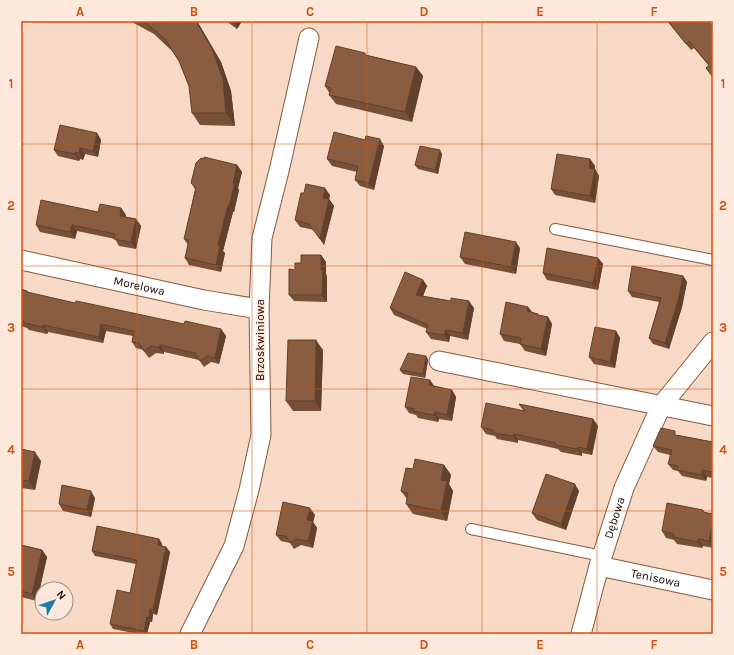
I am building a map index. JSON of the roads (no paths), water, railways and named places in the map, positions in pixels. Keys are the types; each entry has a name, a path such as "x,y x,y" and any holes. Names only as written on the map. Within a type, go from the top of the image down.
{"street":[{"name":"Brzoskwiniowa","path":"190,634 234,546 260,435 259,309 262,238 279,171 309,38"},
{"name":"Morelowa","path":"21,260 204,300 259,309"},
{"name":"Dębowa","path":"581,634 601,561 624,488 661,406 713,342"},
{"path":"439,361 713,416"},
{"name":"Tenisowa","path":"601,561 713,590"}],"lane":[{"path":"555,229 713,260"},
{"path":"471,529 601,561"}]}
